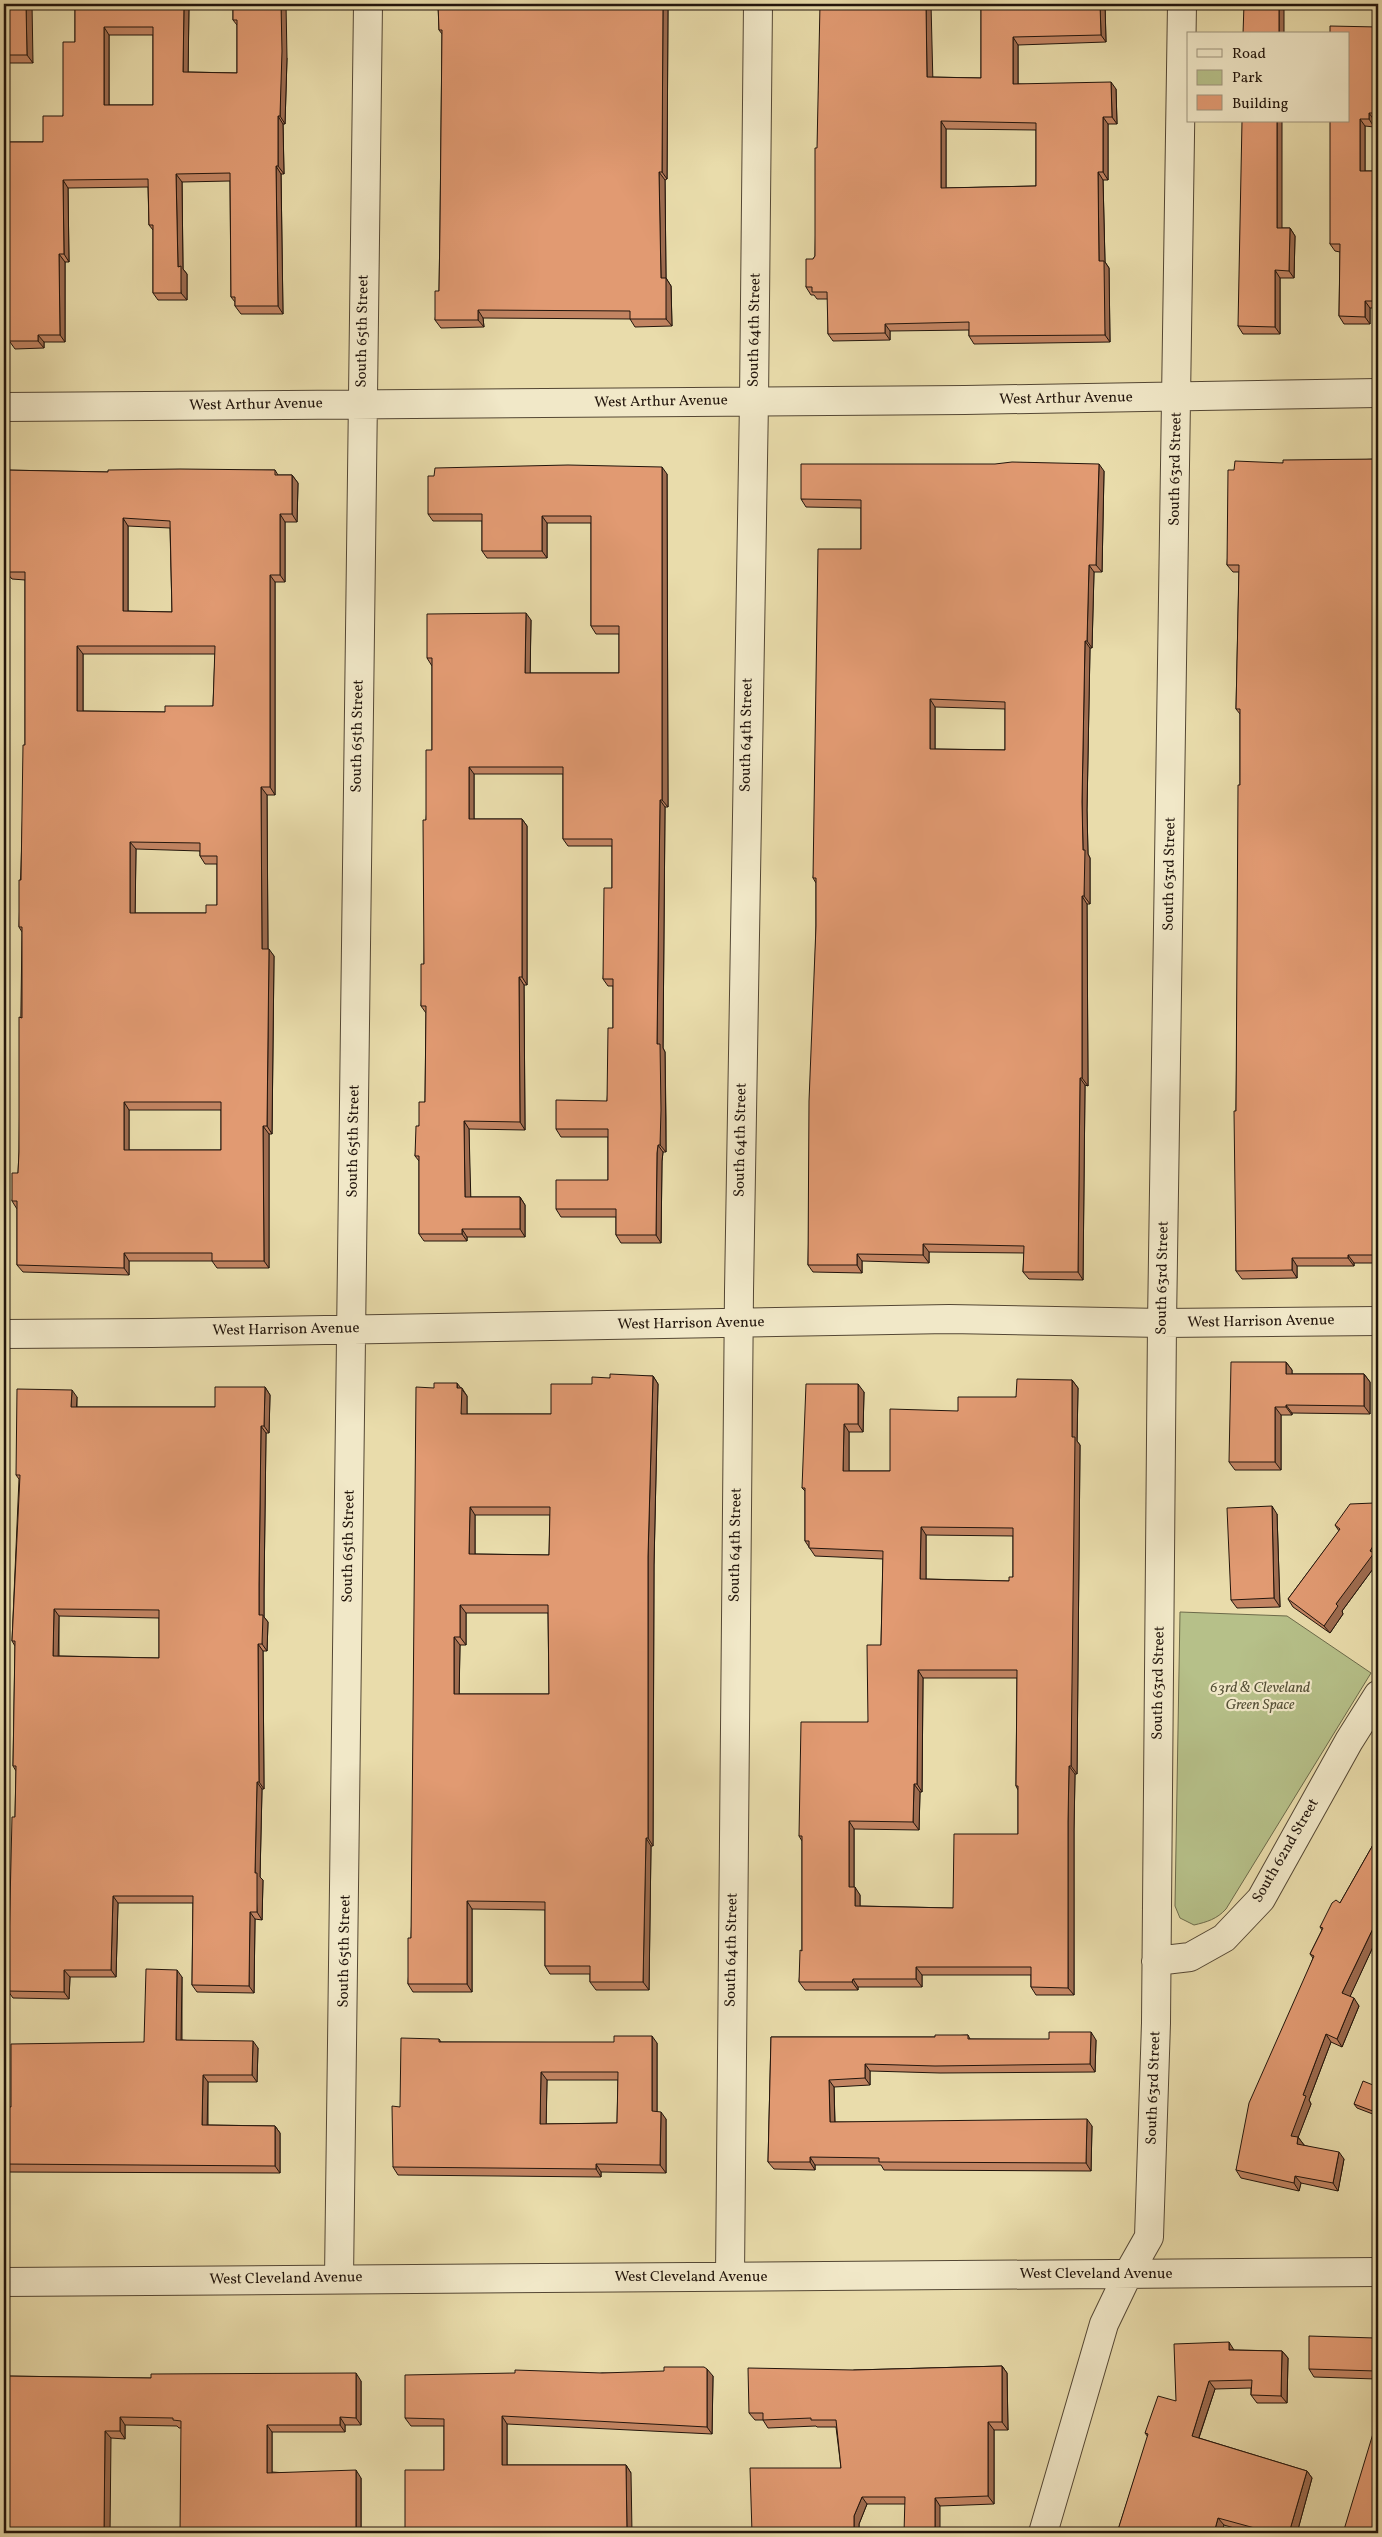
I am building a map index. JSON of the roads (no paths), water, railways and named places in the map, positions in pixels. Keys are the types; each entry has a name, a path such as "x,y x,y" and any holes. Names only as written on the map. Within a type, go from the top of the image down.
{"street":[{"name":"South 65th Street","path":"339,2279 344,2028 368,4"},
{"name":"South 64th Street","path":"730,2276 739,1324 754,401 758,4"},
{"name":"South 63rd Street","path":"1043,2533 1104,2324 1128,2274 1149,2237 1156,2023 1162,1323 1182,4"},
{"name":"West Arthur Avenue","path":"4,407 1177,397 1378,393"},
{"name":"West Harrison Avenue","path":"4,1334 739,1324 949,1319 1162,1323 1378,1321"},
{"name":"South 62nd Street","path":"1156,1961 1190,1957 1224,1938 1261,1899 1349,1741 1378,1695"},
{"name":"West Cleveland Avenue","path":"4,2282 1378,2272"}],"park label":[{"name":"63rd & Cleveland Green Space","path":"1260,1696"}]}
